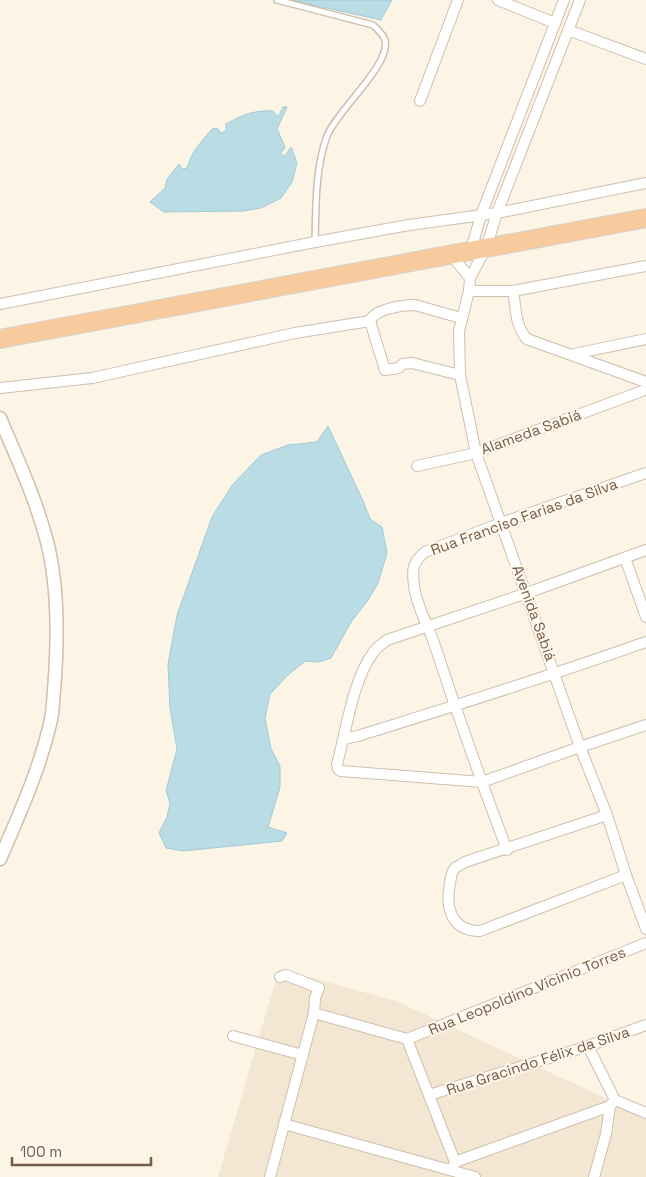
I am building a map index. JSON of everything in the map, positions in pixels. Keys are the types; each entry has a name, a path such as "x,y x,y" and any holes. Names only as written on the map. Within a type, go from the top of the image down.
{"highway":[{"path":"0,339 646,218"}],"street":[{"path":"420,101 458,0"},
{"path":"498,0 555,23"},
{"path":"479,249 481,215 564,0"},
{"path":"470,278 479,249 497,212 580,0"},
{"path":"568,30 646,59"},
{"path":"0,304 315,242 409,225 481,215 646,183"},
{"path":"451,255 470,278"},
{"path":"469,291 513,291 646,266"},
{"name":"Avenida Sabiá","path":"470,278 469,291 459,331 460,375 476,453 580,746 607,815 646,929"},
{"path":"513,291 518,326 521,333 527,339 572,354 644,387"},
{"path":"460,375 412,363 384,370 370,321 375,312 407,305 415,305 461,318"},
{"path":"0,388 92,378 295,333 370,321"},
{"path":"572,354 646,339"},
{"name":"Alameda Sabiá","path":"417,466 476,453 644,387"},
{"path":"0,418 33,497 47,540 54,584 57,652 51,722 28,792 0,859"},
{"name":"Rua Franciso Farias da Silva","path":"429,626 414,589 413,571 415,560 424,552 501,523 646,473"},
{"path":"646,550 527,593 387,640 373,652 364,667 337,764 338,769 341,771 482,782 580,746 646,725"},
{"path":"626,558 646,617"},
{"path":"429,626 455,706 507,850"},
{"path":"344,739 556,674 646,642"},
{"path":"607,815 507,850 466,862 455,868 449,887 448,909 457,924 474,931 480,931 626,875"},
{"name":"Rua Leopoldino Vicinio Torres","path":"407,1039 646,943"},
{"path":"270,1177 319,988 286,975 280,977"},
{"path":"314,1013 407,1039 453,1166"},
{"name":"Rua Gracindo Félix da Silva","path":"429,1096 588,1046 646,1025"},
{"path":"233,1036 303,1055"},
{"path":"588,1046 613,1103 594,1177"},
{"path":"453,1166 613,1103 646,1113"},
{"path":"284,1124 453,1166 475,1177"}],"lane":[{"path":"277,0 373,25 383,34 385,41 384,54 372,74 337,118 328,135 320,163 315,242"}],"shaded area":[{"path":"279,969 396,1001 646,1117 646,1177 218,1177"}],"water":[{"path":"291,0 392,0 381,20"},
{"path":"283,107 287,107 277,129 285,147 281,153 284,157 291,147 297,163 292,182 281,198 261,208 243,211 164,212 150,202 165,188 167,179 179,164 182,169 187,168 194,152 212,129 217,128 221,133 226,131 226,124 254,112 273,111 278,117"},
{"path":"328,426 370,519 382,527 387,553 378,583 351,622 331,658 319,662 305,661 270,694 265,718 271,749 280,766 280,787 268,827 287,833 282,841 183,851 166,848 159,833 167,817 170,803 166,791 177,749 170,708 168,664 177,615 212,517 233,484 261,455 288,445 317,442"}]}
